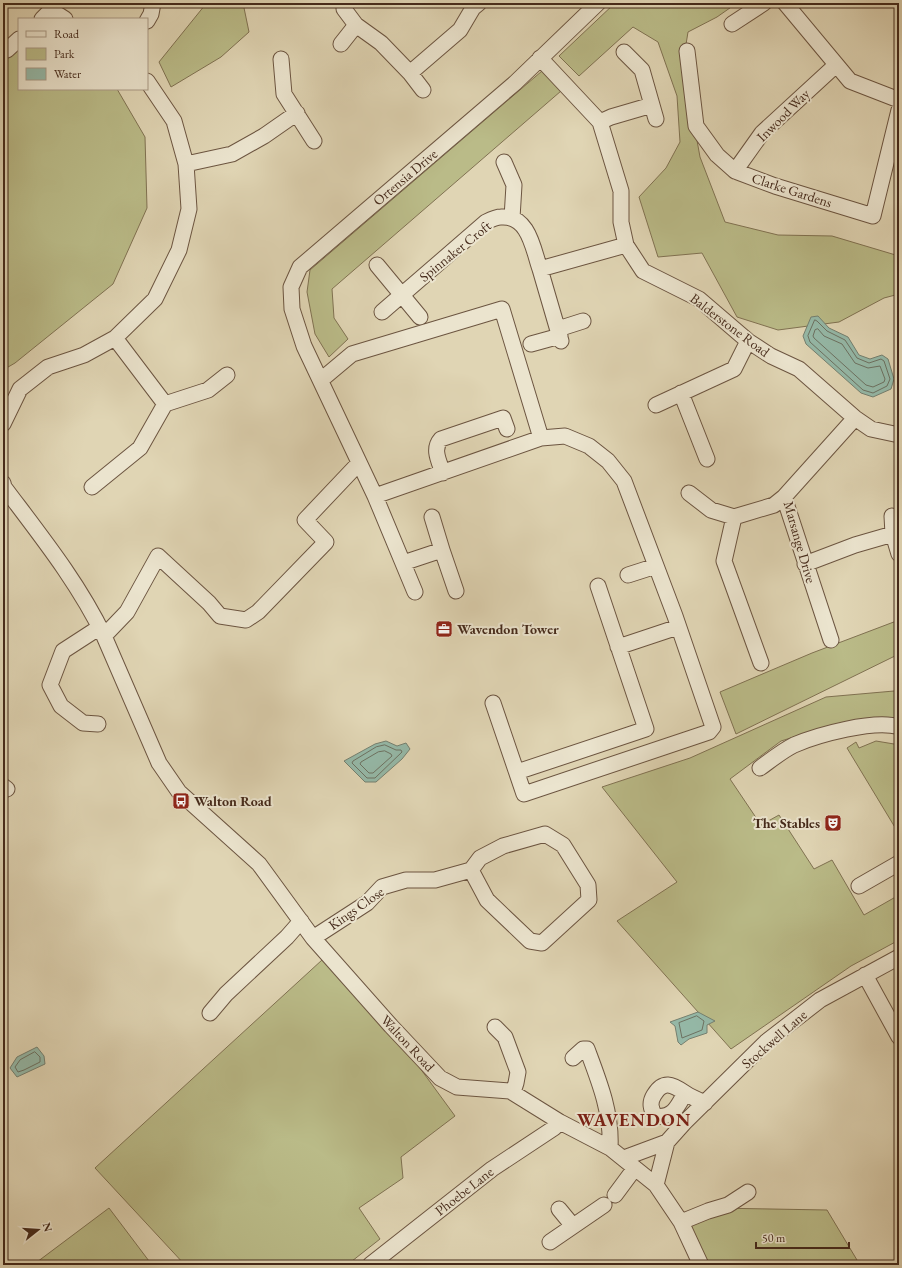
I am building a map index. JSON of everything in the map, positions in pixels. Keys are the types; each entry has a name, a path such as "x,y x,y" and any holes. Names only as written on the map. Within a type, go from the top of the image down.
{"street":[{"path":"148,19 151,14 153,3"},
{"name":"Ortensia Drive","path":"415,592 375,496 304,346 292,309 291,287 300,267 515,83 598,3"},
{"path":"732,24 764,3"},
{"path":"785,3 850,81 899,100"},
{"path":"410,73 460,30 473,5"},
{"path":"344,9 356,25 381,43 410,73 423,90"},
{"path":"48,11 63,18"},
{"path":"341,44 356,25"},
{"path":"3,51 7,50 18,40"},
{"name":"Clarke Gardens","path":"687,51 696,126 717,155 735,171 775,186 873,216 899,110"},
{"path":"600,122 611,117 654,112 642,70 624,52"},
{"name":"Balderstone Road","path":"540,58 600,122 621,190 620,222 626,245 642,271 699,298 748,341 771,356 799,369 855,418 871,429 899,435"},
{"path":"281,59 284,94 314,141"},
{"name":"Inwood Way","path":"735,171 762,133 836,65"},
{"path":"3,424 20,389 48,367 84,354 115,338 155,299 179,250 189,209 186,164 174,122 148,83"},
{"path":"186,164 232,154 264,136 297,114"},
{"path":"504,162 514,184 512,218 522,224 528,233 560,335"},
{"name":"Spinnaker Croft","path":"382,312 486,222 499,217 512,218"},
{"path":"540,270 626,245"},
{"path":"377,265 420,317"},
{"path":"321,380 352,354 502,309 541,438"},
{"path":"531,344 560,335 584,321"},
{"path":"115,338 165,404"},
{"path":"656,405 734,369 748,341"},
{"path":"92,487 140,448 165,404 208,390 226,375"},
{"path":"681,393 707,459"},
{"path":"443,473 436,450 438,442 441,439 504,418 507,429"},
{"name":"Marsange Drive","path":"831,640 784,498 855,418"},
{"path":"375,496 541,438 565,436 588,446 608,461 624,480 713,727 709,732 524,794 494,703"},
{"path":"98,724 83,722 61,706 50,685 63,651 102,632 127,612 158,556 220,616 246,620 258,612 326,542 305,520 359,462"},
{"name":"Walton Road","path":"3,486 64,568 102,632 164,771 179,792 259,864 313,938 391,1026 440,1078 457,1087 513,1092 560,1122 610,1148 624,1158 656,1185 681,1222 699,1264"},
{"path":"689,493 711,510 734,517 774,505 784,498"},
{"path":"892,516 893,534 899,554"},
{"path":"432,517 456,591"},
{"path":"734,517 724,561 761,663"},
{"path":"805,564 855,545 893,534"},
{"path":"403,563 442,550"},
{"path":"628,575 656,566"},
{"path":"517,772 646,729 598,586"},
{"path":"618,647 678,627"},
{"path":"760,768 779,754 817,737 860,726 878,724 894,725 899,727"},
{"path":"637,732 645,754"},
{"path":"545,834 563,845 588,885 589,900 542,943 530,941 487,900 471,870 480,858 503,846 545,834"},
{"path":"859,886 899,863"},
{"name":"Kings Close","path":"313,938 367,903 382,888 406,880 435,880 471,870"},
{"path":"210,1013 226,994 287,937 301,921"},
{"name":"Stockwell Lane","path":"624,1158 666,1142 766,1042 820,1000 899,957"},
{"path":"865,976 899,1038"},
{"path":"495,1028 505,1037 518,1072 513,1092"},
{"path":"573,1058 583,1049 587,1049 606,1104 611,1133 610,1148"},
{"path":"685,1093 705,1103"},
{"name":"Phoebe Lane","path":"370,1265 492,1169 554,1128 560,1122"},
{"path":"656,1185 666,1142"},
{"path":"550,1242 610,1200 636,1168"},
{"path":"681,1222 728,1205 748,1192"},
{"path":"559,1209 573,1226"}],"green space":[{"path":"204,3 243,3 249,32 221,57 171,87 159,62 205,5"},
{"path":"615,3 737,3 717,17 688,32 683,63 700,157 725,222 778,235 832,236 899,256 899,294 884,298 839,322 778,330 737,317 702,253 658,257 639,197 666,168 680,142 677,96 658,42 633,27 579,76 559,56"},
{"path":"18,50 18,90 118,90 145,137 147,208 113,284 15,363 3,370 3,57"},
{"path":"542,71 561,91 332,289 334,318 348,339 329,357 315,334 307,292 310,270"},
{"path":"899,620 899,654 736,734 720,692 812,653"},
{"path":"894,691 899,694 899,720 813,731 781,741 730,779 761,825 779,815 814,869 832,860 864,915 899,895 899,940 851,966 731,1049 617,921 677,882 602,787 690,758 826,697"},
{"path":"876,741 899,746 899,834 847,748 856,742 859,748"},
{"path":"322,960 387,1023 455,1116 401,1157 403,1178 359,1208 380,1239 347,1265 185,1265 95,1168"},
{"path":"109,1208 152,1265 33,1265"},
{"path":"714,1208 827,1210 860,1265 703,1265 685,1227"}],"water":[{"path":"818,316 829,328 848,337 859,355 870,359 882,355 888,359 894,379 891,389 873,397 861,393 806,344 803,336 811,317"},
{"path":"386,741 397,746 406,743 410,749 402,759 376,782 365,782 344,761 375,744"},
{"path":"698,1012 715,1021 707,1025 707,1033 689,1039 681,1045 678,1042 675,1026 670,1022"},
{"path":"37,1047 44,1056 45,1064 17,1077 10,1068 17,1057"}],"place":[{"name":"Wavendon Tower","path":"444,629"},
{"name":"Walton Road","path":"181,801"},
{"name":"The Stables","path":"833,823"}],"district":[{"name":"WAVENDON","path":"634,1120"}]}
